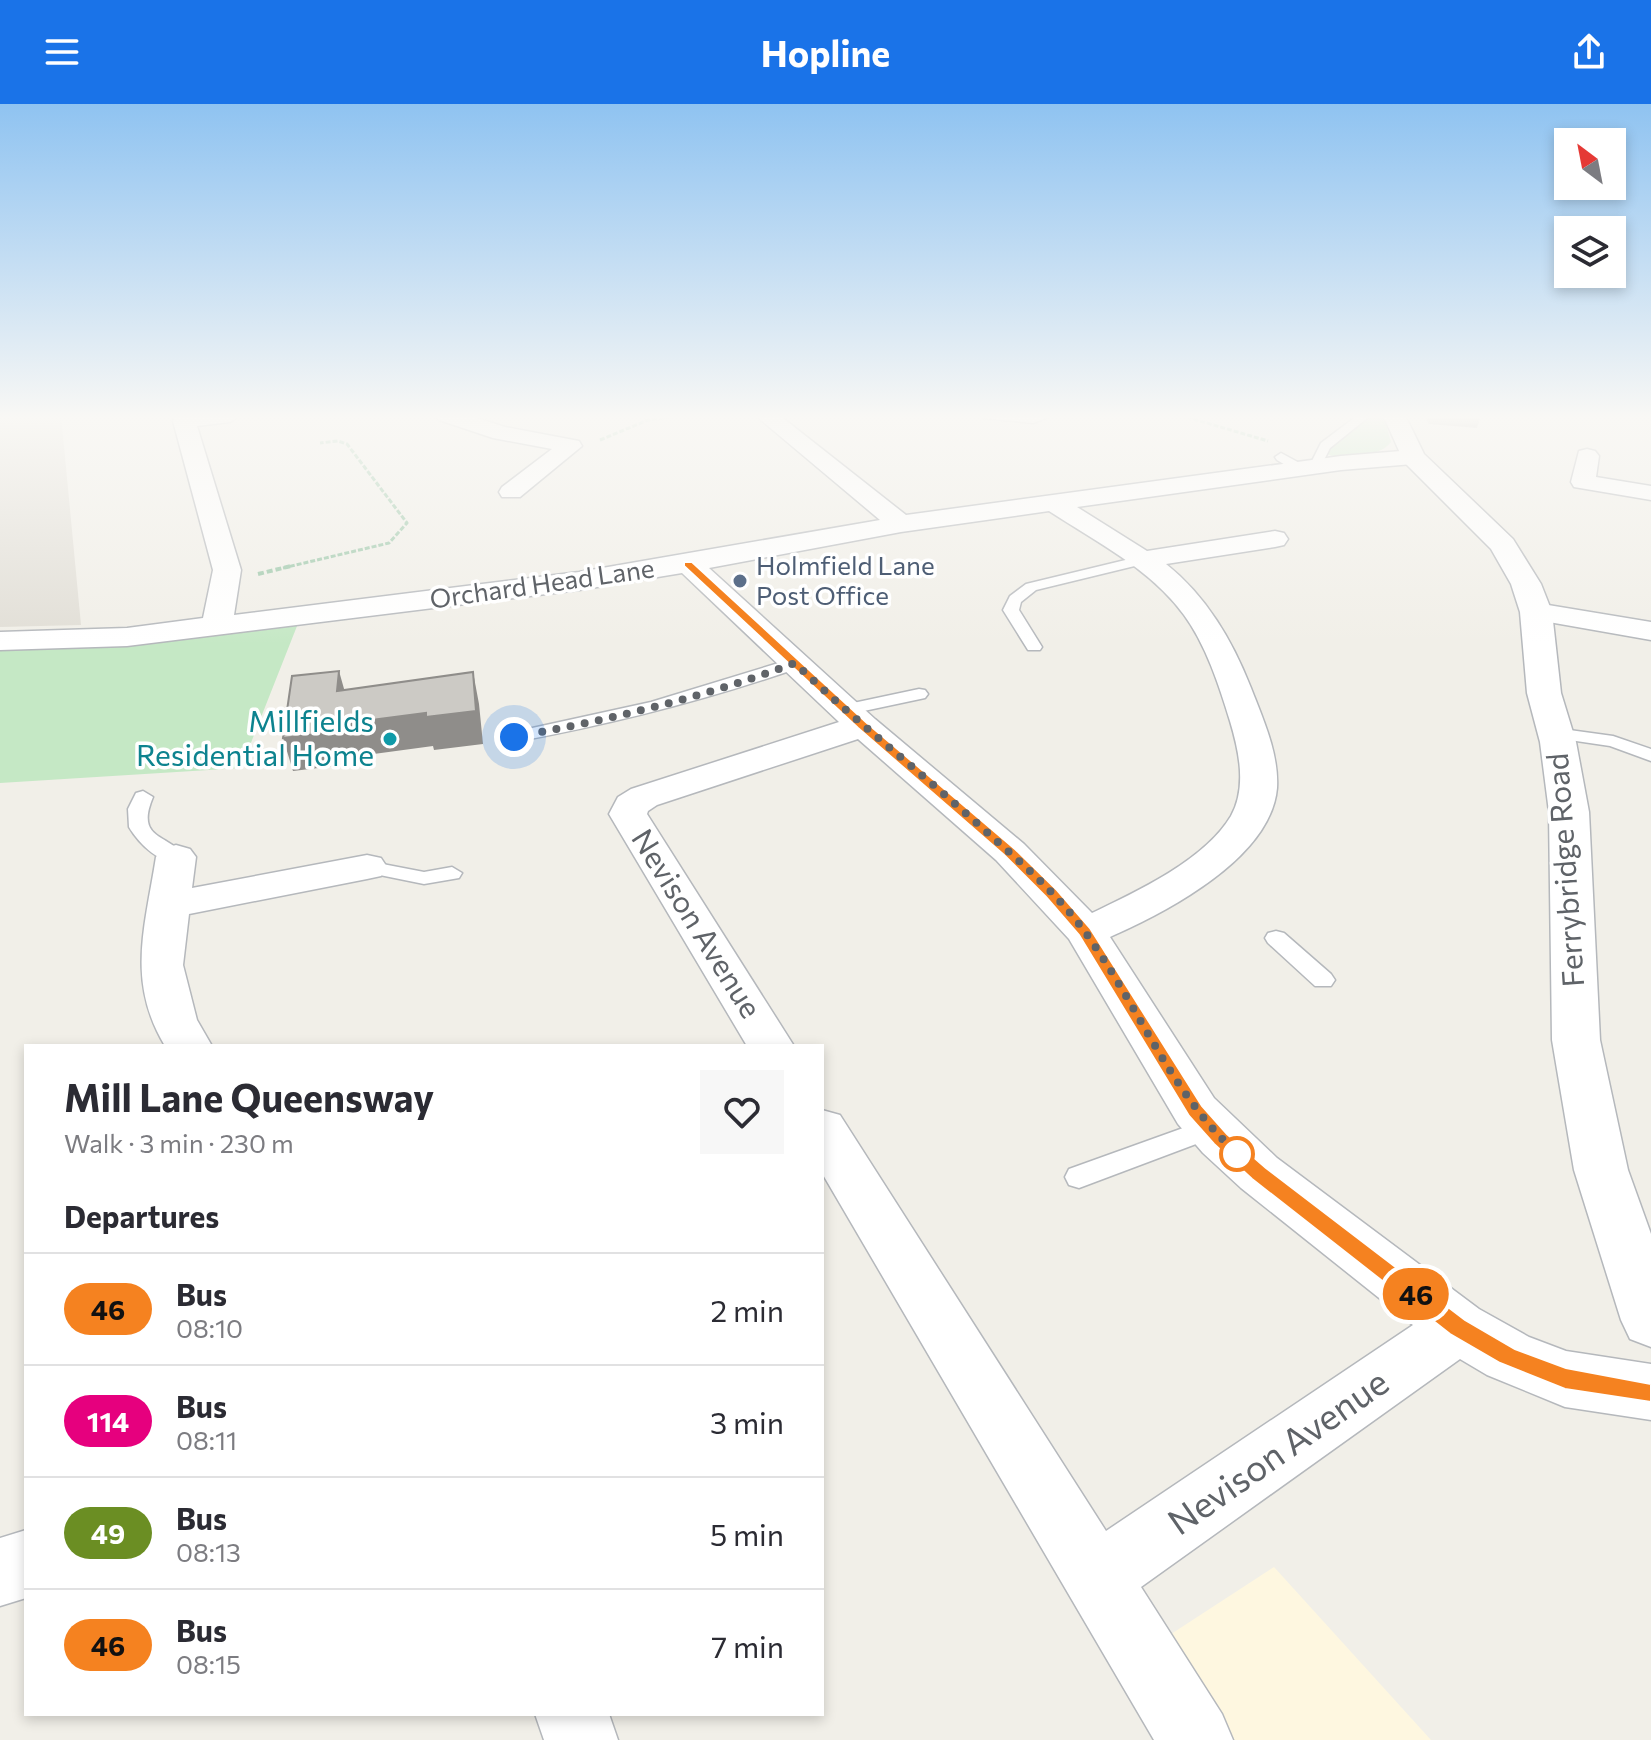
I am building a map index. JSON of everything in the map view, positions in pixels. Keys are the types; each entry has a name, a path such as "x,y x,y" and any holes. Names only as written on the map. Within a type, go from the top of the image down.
{"street":[{"path":"205,491 227,570 217,625"},
{"path":"861,491 901,524"},
{"name":"Orchard Head Lane","path":"0,641 80,641 579,581 901,524 1121,491"},
{"name":"Ferrybridge Road","path":"1448,491 1503,545 1526,584 1536,612 1544,693 1555,733 1569,812 1576,1040 1601,1170 1651,1320"},
{"path":"1052,502 1142,560 1177,589 1201,616 1220,649 1240,702 1256,759 1258,793 1243,826 1205,866 1164,896 1085,931"},
{"path":"1142,560 1275,539"},
{"path":"688,564 854,718 1010,852 1085,931 1196,1111 1259,1173 1458,1327 1508,1356 1565,1379 1651,1392"},
{"path":"1536,612 1651,631"},
{"name":"Nevison Avenue","path":"770,1044 628,814 631,805 644,797 854,718"},
{"path":"176,857 161,965 174,1022 188,1044"},
{"path":"170,905 367,867"},
{"path":"824,1132 1196,1740"},
{"name":"Nevison Avenue","path":"1097,1577 1458,1327"},
{"path":"0,1572 24,1565"},
{"path":"573,1716 581,1740"}],"lane":[{"path":"1034,647 1011,610 1012,603 1021,594 1031,587 1142,560"},
{"path":"514,737 596,722 795,663"},
{"path":"854,718 919,694"},
{"path":"1555,733 1613,741 1651,755"},
{"path":"143,797 136,810 137,822 147,842 176,857"},
{"path":"367,867 424,878 452,873"},
{"path":"1276,938 1323,980"},
{"path":"1079,1177 1211,1128"}],"path":[{"path":"225,581 389,543 407,523 383,491"}],"shaded area":[{"path":"0,491 68,491 81,625 0,627"},
{"path":"1274,1567 1431,1740 1225,1740 1165,1638"}],"green space":[{"path":"299,621 241,768 0,783 0,649 83,647"}],"building":[{"path":"339,671 337,691 473,672 476,711 426,717 426,713 334,725 334,732 283,738 292,676"}],"bus line":[{"name":"46","path":"688,564 863,726 1010,852 1051,894 1085,931 1196,1111 1221,1139 1259,1173 1458,1327 1508,1356 1565,1379 1651,1392"}],"place":[{"name":"Holmfield Lane Post Office","path":"740,581"},
{"name":"Millfields Residential Home","path":"390,739"}],"route":[{"path":"514,737 596,722 795,663 863,726 1010,852 1085,931 1196,1111 1240,1156 1237,1154"}]}
